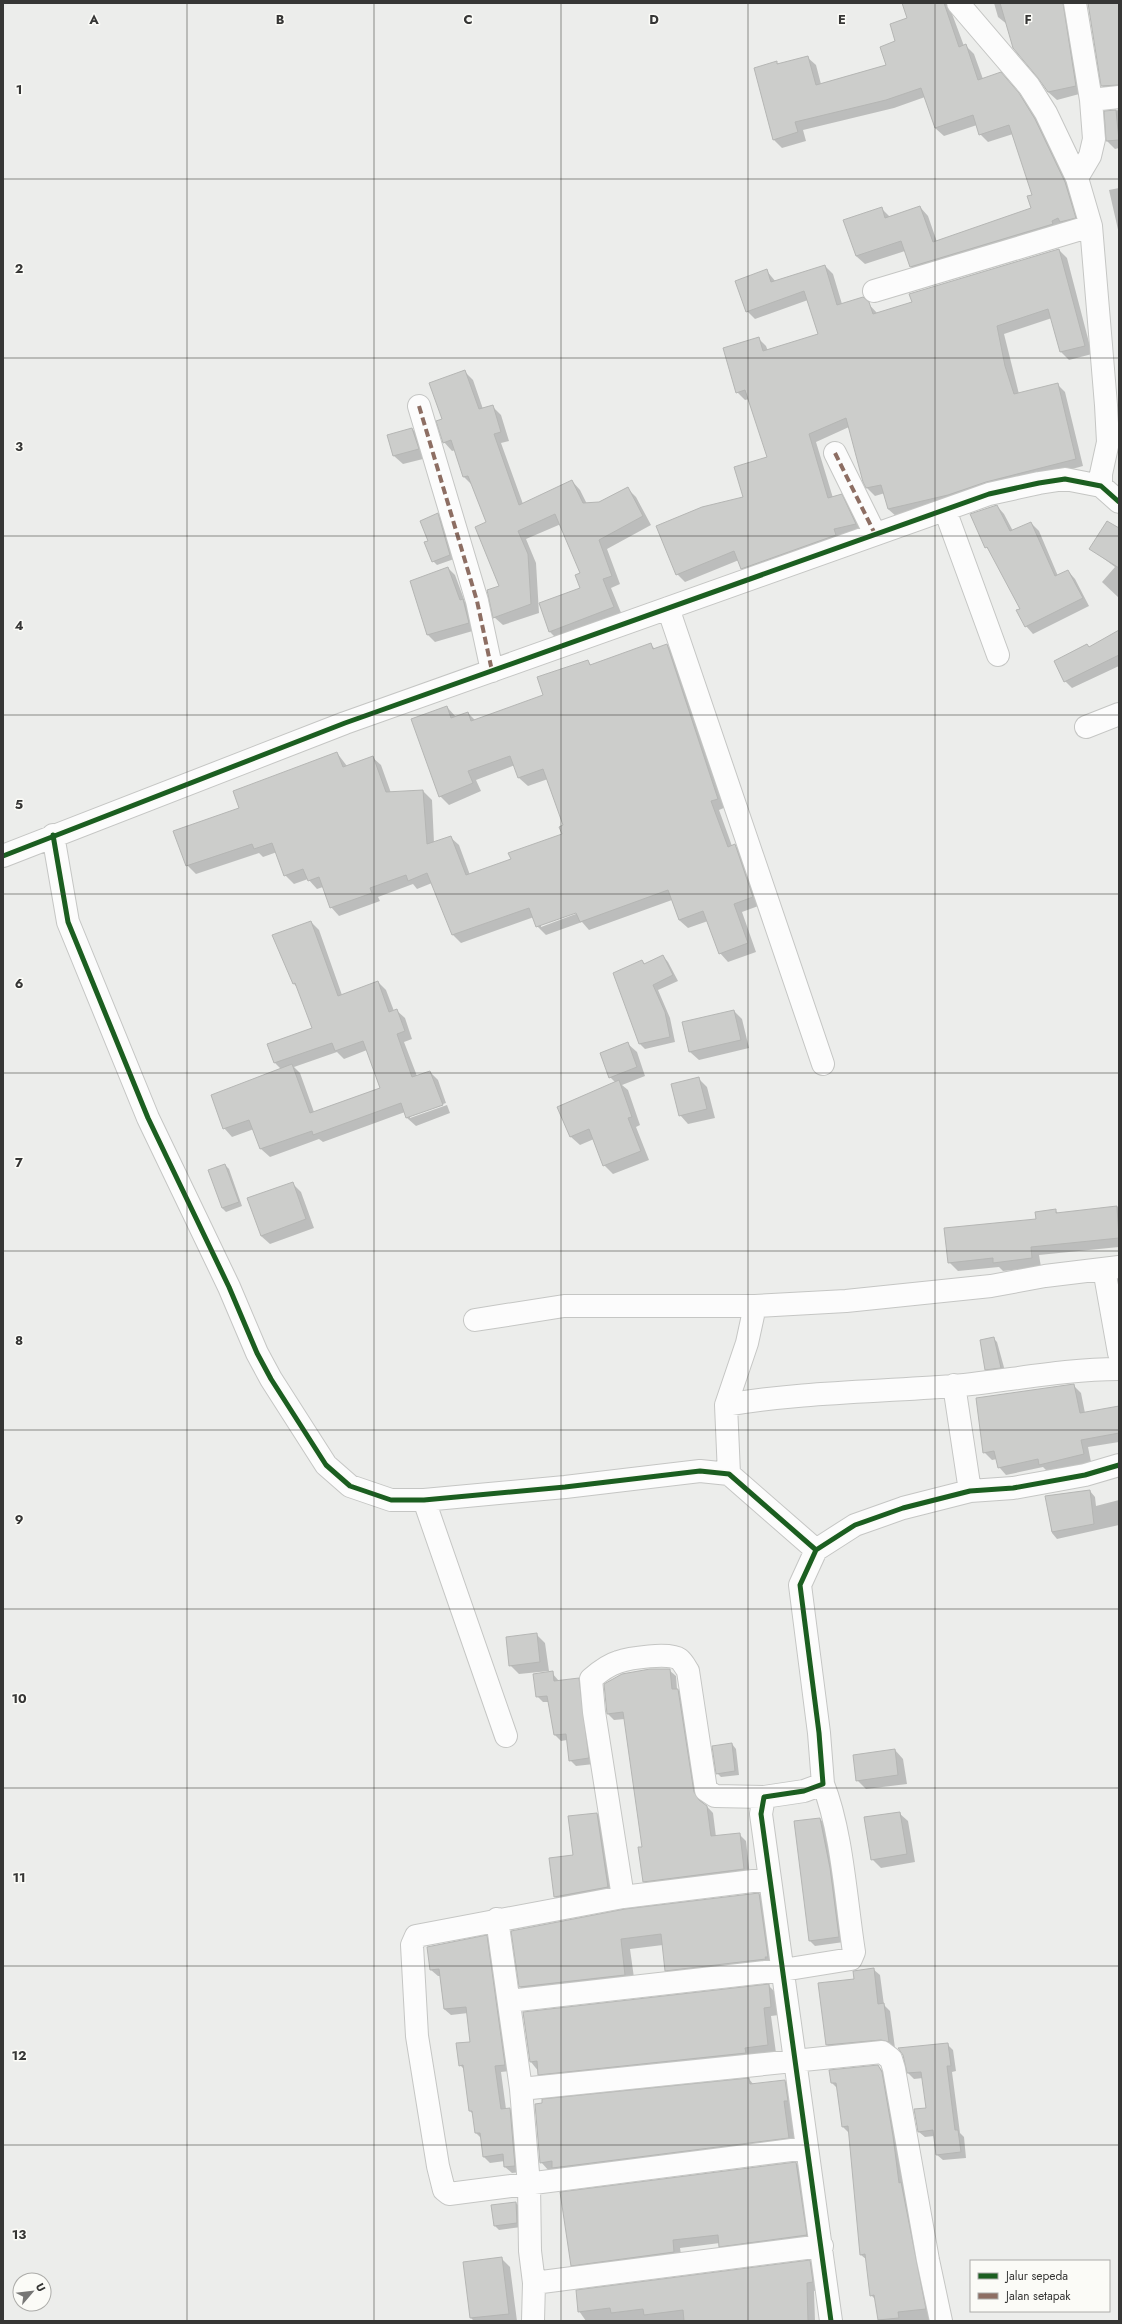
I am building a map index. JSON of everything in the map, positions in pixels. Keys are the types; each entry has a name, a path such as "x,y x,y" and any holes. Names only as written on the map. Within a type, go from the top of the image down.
{"street":[{"path":"958,3 1033,92 1046,113 1077,178 1091,226 1108,430 1106,455 1101,474 1101,486"},
{"path":"1076,3 1091,100 1094,148 1077,178"},
{"path":"1091,100 1119,97"},
{"path":"874,291 1091,226"},
{"path":"419,406 477,601 492,671"},
{"path":"835,453 875,534"},
{"path":"3,856 345,723 989,494 1065,479 1101,486 1119,502"},
{"path":"945,510 998,655"},
{"path":"668,608 823,1064"},
{"path":"1086,727 1119,714"},
{"path":"54,835 68,922 148,1118 271,1379 326,1465 350,1486 391,1500 424,1500 700,1471 729,1474 816,1550"},
{"path":"475,1320 564,1306 755,1306 846,1302 991,1286 1045,1276 1112,1268 1119,1353"},
{"path":"729,1474 726,1405 747,1343 755,1306"},
{"path":"726,1405 758,1399 954,1386 1041,1374 1119,1369"},
{"path":"954,1386 970,1491"},
{"path":"509,2001 783,1970 851,1959 853,1956 835,1829 829,1798 823,1784 819,1733 800,1585 816,1550 854,1525 903,1508 970,1491 1013,1488 1085,1475 1119,1465"},
{"path":"424,1500 506,1736"},
{"path":"623,1897 591,1678 602,1670 618,1662 647,1656 670,1656 679,1659 688,1672 706,1790 715,1796 764,1797 804,1791 823,1784"},
{"path":"764,1797 761,1814 769,1879 822,2246 831,2321"},
{"path":"769,1879 623,1897 497,1919 419,1935 413,1940 417,2036 438,2166 444,2190 449,2194 807,2148"},
{"path":"497,1919 521,2089 529,2184 530,2251 534,2283 533,2321"},
{"path":"521,2089 882,2052 891,2059 941,2321"},
{"path":"534,2283 822,2246"}],"building":[{"path":"902,3 944,3 959,47 966,44 978,80 1001,72 1019,93 1035,119 1065,182 1076,218 1060,222 1058,218 1052,221 1053,224 910,267 901,241 856,256 843,220 882,207 885,218 920,206 933,242 1031,208 1027,196 1032,195 1009,125 979,135 973,115 935,128 921,88 886,100 795,122 798,132 773,140 754,68 777,61 777,64 808,56 816,85 886,65 880,47 895,41 890,24 907,18"},
{"path":"1000,3 1063,3 1076,86 1048,92 1013,48"},
{"path":"1088,3 1119,3 1119,85 1101,86"},
{"path":"1116,110 1119,140 1106,141 1104,111"},
{"path":"1059,249 1085,346 1060,352 1048,309 997,326 1005,366 1014,394 1058,383 1076,459 986,482 948,495 888,509 881,485 866,488 863,482 846,418 809,434 828,498 842,494 856,524 834,529 836,535 741,569 734,551 676,575 656,526 702,507 743,497 734,467 767,457 745,390 736,393 723,348 759,337 763,351 818,334 804,291 746,312 735,281 767,269 771,282 825,265 837,305 863,297 869,302 873,314 912,302 909,294"},
{"path":"465,370 479,409 493,405 501,432 494,434 519,505 572,480 583,503 599,502 628,487 643,516 599,540 612,576 603,579 614,607 549,632 539,603 580,588 575,575 580,573 555,514 518,531 528,554 531,604 493,618 487,590 499,586 475,527 486,522 468,476 463,477 451,440 443,443 436,421 442,419 429,383"},
{"path":"412,428 419,449 393,456 387,435"},
{"path":"997,505 1010,531 1031,522 1055,576 1068,570 1083,598 1025,627 1016,610 1020,609 987,547 985,548 970,514"},
{"path":"438,513 450,555 432,562 424,542 428,541 420,521"},
{"path":"1107,521 1119,528 1119,568 1089,549"},
{"path":"448,567 460,600 463,599 469,623 427,635 410,581"},
{"path":"1119,630 1119,655 1064,682 1054,661 1087,644 1089,647"},
{"path":"651,643 653,649 667,644 718,799 711,801 728,847 735,844 753,897 734,904 748,943 719,954 703,911 679,920 668,890 580,922 576,913 536,927 529,908 452,935 427,873 408,881 406,875 370,888 372,893 330,908 319,877 308,881 303,869 284,876 272,843 254,849 252,844 186,866 173,831 239,808 233,791 337,752 343,767 373,756 386,792 423,790 427,844 451,836 466,875 511,859 508,853 562,834 559,827 563,825 543,769 518,778 510,756 468,771 473,783 439,797 411,719 447,706 451,718 468,712 471,721 543,695 537,677 588,660 590,665"},
{"path":"311,921 338,996 378,981 389,1012 397,1009 405,1031 397,1034 412,1077 430,1071 443,1105 406,1118 401,1103 313,1135 312,1131 260,1149 249,1120 223,1129 211,1095 292,1064 310,1113 380,1088 363,1041 335,1051 332,1043 274,1063 267,1044 312,1028 295,983 293,984 272,935"},
{"path":"663,955 673,975 653,985 665,1012 670,1037 639,1044 613,973 642,960 644,964"},
{"path":"734,1010 741,1040 689,1052 682,1022"},
{"path":"628,1042 637,1067 609,1078 600,1053"},
{"path":"699,1077 707,1109 679,1116 671,1084"},
{"path":"619,1080 632,1117 628,1118 641,1151 603,1166 589,1129 570,1137 557,1107"},
{"path":"225,1164 239,1202 222,1208 208,1170"},
{"path":"293,1182 306,1219 261,1236 247,1198"},
{"path":"1117,1206 1119,1238 1031,1247 1032,1258 993,1263 993,1258 948,1263 944,1228 1036,1219 1035,1212 1056,1209 1056,1213"},
{"path":"994,1337 1001,1368 985,1370 980,1340"},
{"path":"1074,1384 1080,1413 1119,1406 1119,1433 1081,1440 1084,1454 1039,1465 1038,1459 998,1468 994,1451 983,1453 976,1398"},
{"path":"1090,1490 1094,1524 1052,1532 1045,1496"},
{"path":"537,1633 540,1662 509,1666 506,1637"},
{"path":"650,1669 670,1669 672,1689 678,1689 694,1792 699,1800 707,1806 711,1836 740,1833 744,1869 643,1882 638,1847 642,1847 623,1712 607,1714 604,1684 622,1674"},
{"path":"553,1671 554,1681 579,1678 589,1758 569,1761 566,1734 554,1735 547,1696 536,1697 533,1674"},
{"path":"732,1743 735,1771 716,1774 712,1746"},
{"path":"895,1749 898,1775 856,1781 853,1755"},
{"path":"900,1812 907,1854 871,1860 864,1817"},
{"path":"597,1813 608,1887 554,1897 549,1858 573,1855 568,1816"},
{"path":"820,1818 830,1868 839,1937 809,1941 794,1821"},
{"path":"759,1893 768,1957 765,1957 766,1959 665,1971 661,1934 621,1939 625,1975 519,1987 511,1931 625,1909"},
{"path":"487,1935 505,2065 495,2066 501,2109 510,2108 515,2166 504,2167 503,2154 483,2157 480,2133 475,2133 472,2111 469,2111 463,2065 459,2066 456,2043 470,2042 466,2007 444,2009 439,1969 430,1970 427,1947"},
{"path":"874,1968 878,2004 884,2003 889,2042 881,2040 826,2045 818,1983 854,1979 853,1971"},
{"path":"769,1984 771,2007 764,2008 768,2045 745,2048 746,2053 538,2075 537,2061 530,2062 523,2012"},
{"path":"948,2043 951,2066 947,2066 955,2130 958,2130 961,2152 936,2155 933,2130 918,2132 914,2109 926,2108 921,2072 907,2073 903,2055 898,2048"},
{"path":"878,2065 882,2072 899,2183 901,2182 926,2309 898,2312 899,2318 878,2320 874,2295 870,2296 865,2254 860,2255 848,2126 842,2127 836,2083 831,2083 829,2070"},
{"path":"749,2078 750,2084 785,2080 788,2101 784,2101 789,2138 552,2168 552,2161 540,2163 535,2104 542,2103 542,2099"},
{"path":"796,2162 807,2235 719,2247 718,2235 673,2240 674,2252 571,2266 560,2192"},
{"path":"516,2202 517,2223 494,2226 491,2205"},
{"path":"502,2257 509,2314 470,2318 463,2262"},
{"path":"810,2260 813,2282 807,2283 808,2321 684,2321 683,2310 644,2315 643,2309 611,2313 610,2308 578,2312 576,2290"}],"marked path":[{"path":"419,406 477,601 492,671"},
{"path":"835,453 875,534"}],"cycle path":[{"path":"3,856 345,723 989,494 1065,479 1101,486 1119,502"},
{"path":"53,835 68,922 148,1118 229,1287 257,1353 271,1379 326,1465 350,1486 391,1500 424,1500 565,1487 700,1471 729,1474 816,1550"},
{"path":"831,2321 761,1814 764,1797 804,1791 823,1784 819,1733 800,1585 816,1550 855,1525 903,1508 970,1491 1013,1488 1085,1475 1119,1465"}]}
